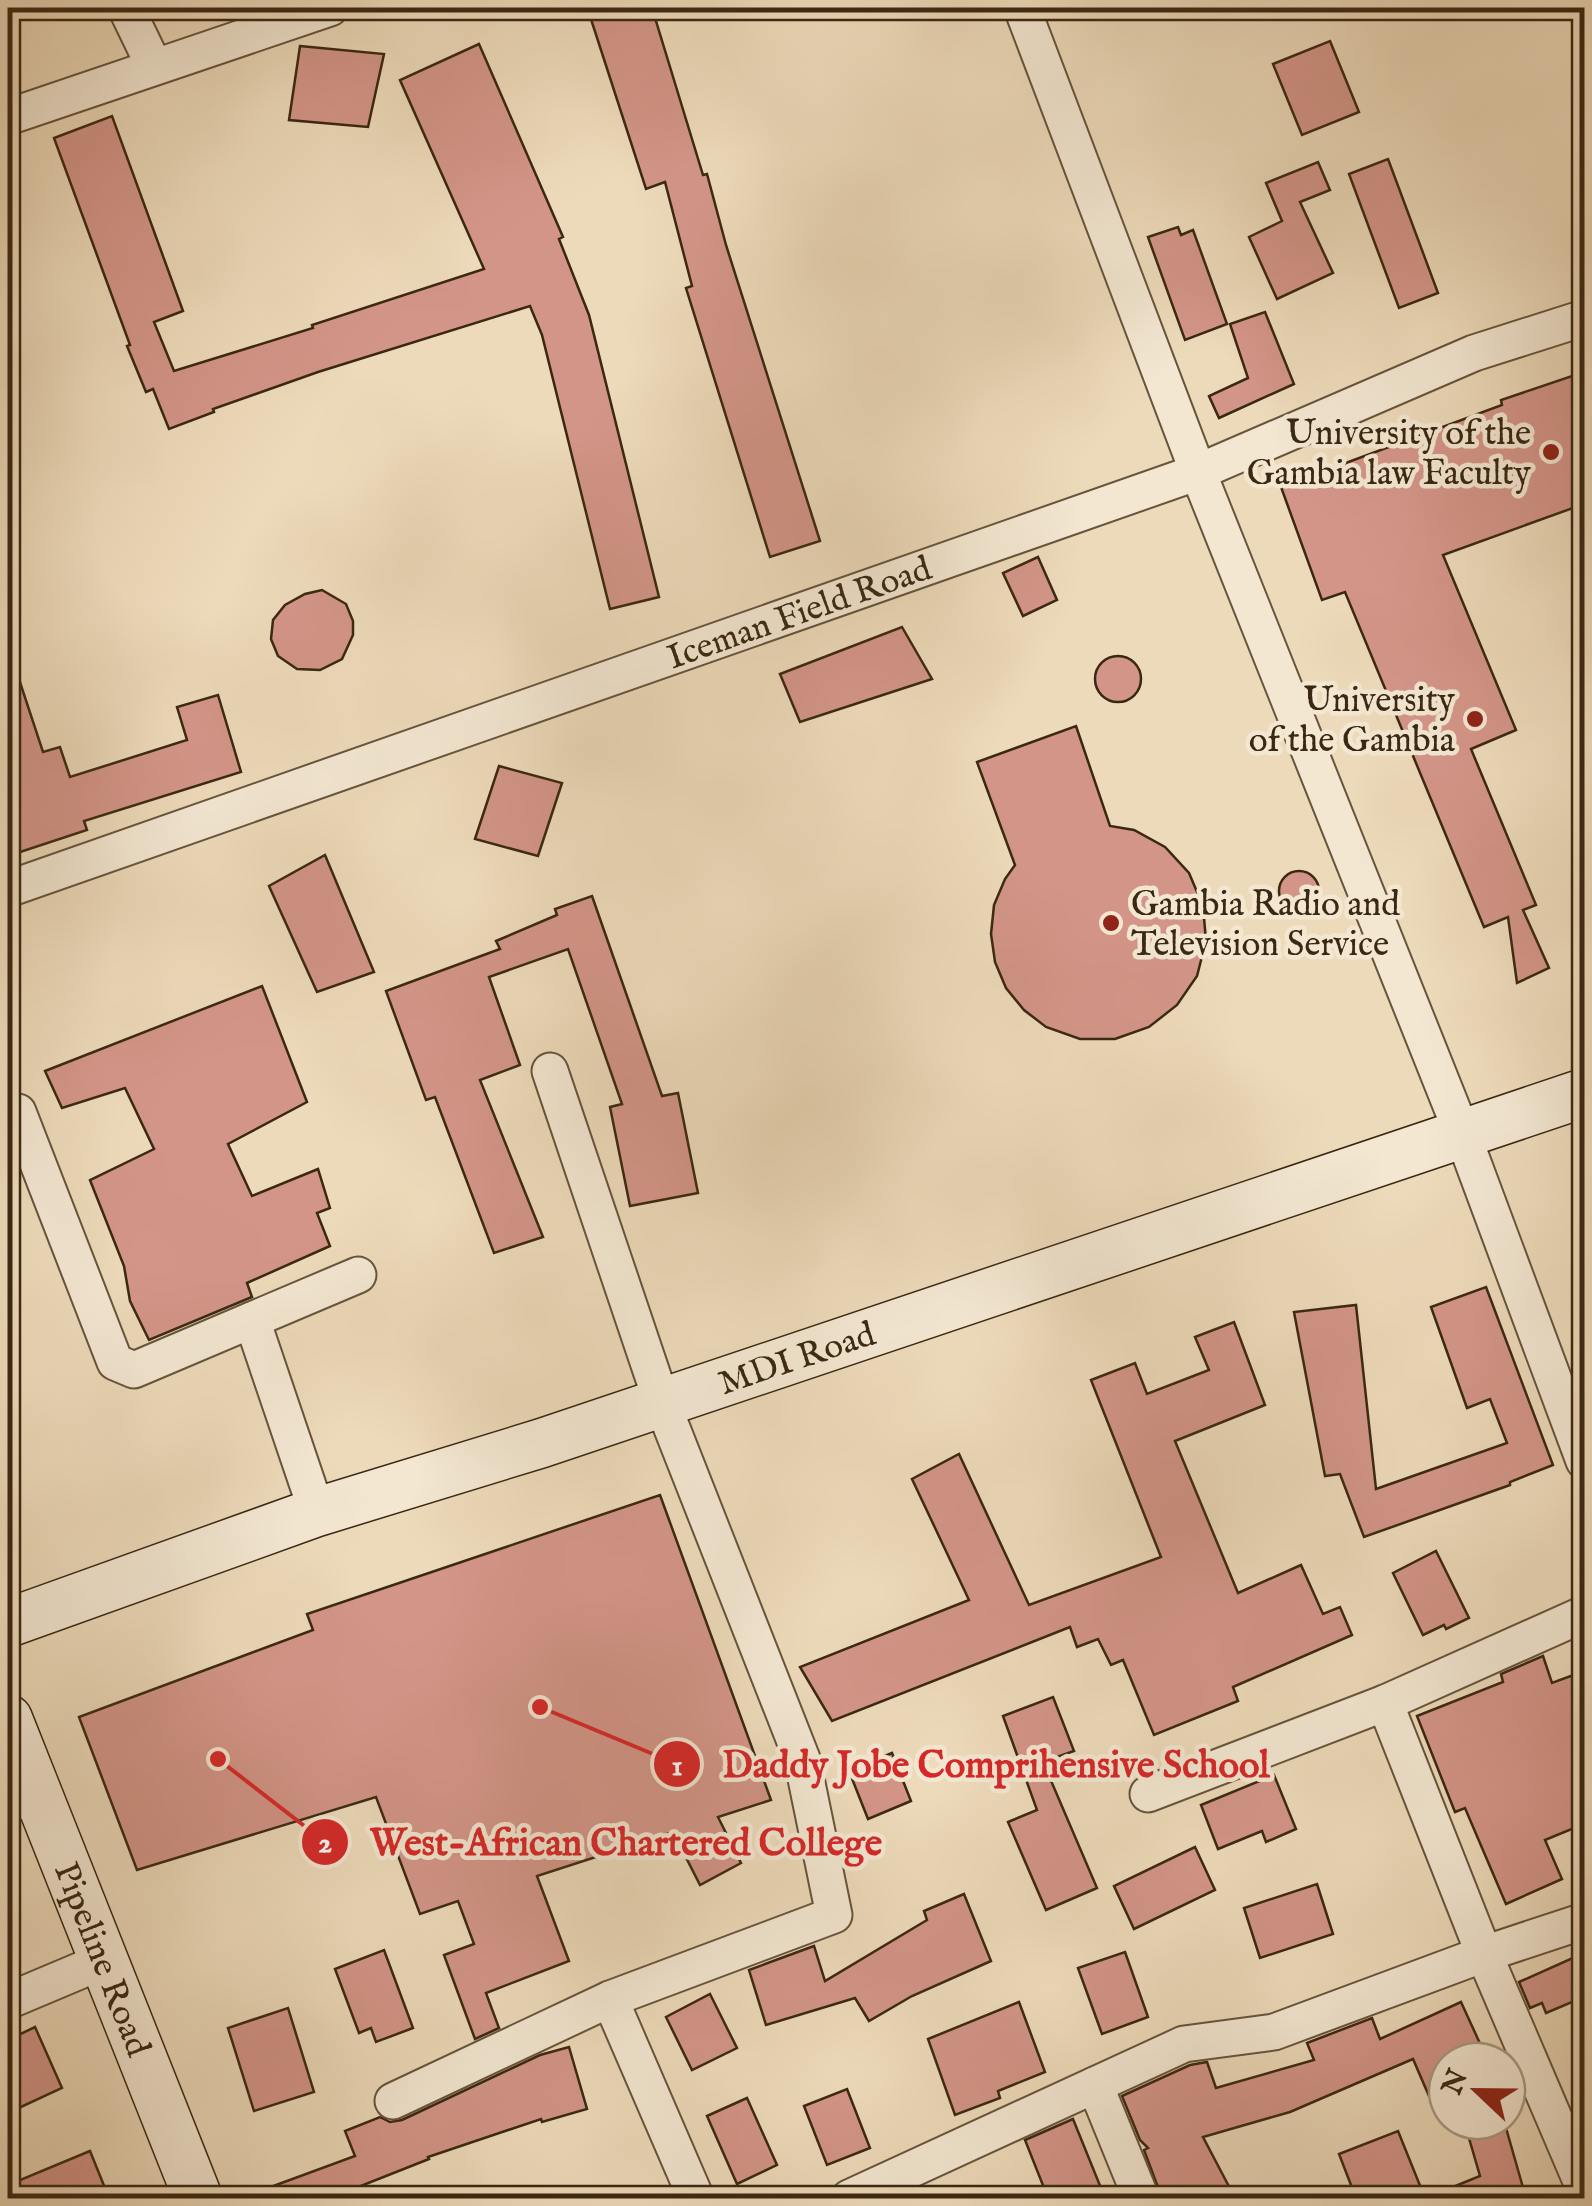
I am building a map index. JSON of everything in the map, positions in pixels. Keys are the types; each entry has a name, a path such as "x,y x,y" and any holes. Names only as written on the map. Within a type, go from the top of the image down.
{"street":[{"path":"126,8 154,66"},
{"path":"8,117 330,8"},
{"path":"1022,8 1198,472 1462,1133 1584,1461"},
{"name":"Iceman Field Road","path":"8,889 1198,472 1474,353 1584,318"},
{"path":"393,2101 610,2000 834,1915 802,1759 662,1403 550,1071"},
{"name":"MDI Road","path":"8,1623 317,1512 662,1403 1584,1093"},
{"path":"18,1112 115,1362 134,1370 358,1275"},
{"path":"252,1320 317,1512"},
{"path":"1148,1794 1385,1704 1584,1614"},
{"path":"1385,1704 1484,1954 1584,2188"},
{"name":"Pipeline Road","path":"8,1719 22,1800 103,1961 198,2198"},
{"path":"849,2198 1184,2044 1274,2032 1584,1921"},
{"path":"8,2001 103,1961"},
{"path":"610,2000 696,2198"},
{"path":"1095,2085 1141,2198"}],"building":[{"path":"608,8 652,8 820,541 770,557 686,288 692,286 665,182 646,189 589,13"},
{"path":"1330,41 1359,112 1302,135 1273,64"},
{"path":"479,44 563,237 559,239 589,315 659,597 610,609 542,335 530,306 318,372 169,429 153,389 146,392 127,346 130,345 54,138 112,116 183,311 154,322 174,371 484,269 400,80"},
{"path":"300,46 384,54 368,127 289,120"},
{"path":"1388,159 1438,293 1399,308 1349,174"},
{"path":"1318,162 1330,190 1300,202 1333,273 1277,299 1249,237 1282,221 1266,183"},
{"path":"1178,227 1181,235 1193,230 1227,324 1185,340 1148,237"},
{"path":"1265,312 1294,384 1219,418 1209,396 1248,378 1230,324"},
{"path":"1584,372 1584,504 1443,555 1516,730 1471,749 1536,905 1523,910 1549,968 1517,983 1508,917 1484,927 1345,592 1322,600 1281,487 1502,405 1501,400"},
{"path":"1038,557 1057,600 1023,616 1003,573"},
{"path":"322,590 346,604 353,621 353,635 342,659 320,670 297,669 278,656 271,639 273,620 285,605"},
{"path":"902,627 932,679 800,722 780,674"},
{"path":"1118,656 1134,663 1141,679 1134,695 1118,702 1102,695 1095,679 1102,663"},
{"path":"8,658 12,658 43,752 60,747 70,777 187,740 177,707 218,695 241,772 84,821 87,830 8,856"},
{"path":"1076,726 1110,826 1134,830 1165,847 1189,873 1203,906 1206,941 1197,976 1177,1005 1149,1027 1115,1039 1080,1039 1046,1027 1024,1010 1006,988 995,962 991,934 994,905 1015,865 977,762"},
{"path":"499,766 562,783 538,856 475,839"},
{"path":"325,855 374,972 317,992 269,886"},
{"path":"1299,871 1313,877 1319,891 1313,905 1299,911 1285,905 1279,891 1285,877"},
{"path":"592,896 662,1096 678,1093 698,1193 630,1206 610,1107 622,1104 568,949 489,977 520,1065 480,1080 543,1237 494,1253 435,1097 426,1100 386,991 500,949 496,941 557,915 555,909"},
{"path":"262,986 307,1102 228,1144 252,1196 318,1169 330,1208 317,1213 330,1246 247,1283 252,1297 149,1340 130,1301 124,1266 90,1180 154,1149 125,1088 62,1108 45,1071"},
{"path":"1486,1287 1553,1465 1510,1485 1364,1537 1340,1474 1325,1476 1294,1312 1356,1305 1376,1489 1507,1443 1490,1399 1467,1408 1431,1307"},
{"path":"1234,1322 1265,1405 1175,1441 1238,1593 1301,1565 1323,1614 1340,1607 1352,1635 1233,1687 1238,1701 1154,1735 1123,1660 1111,1665 1098,1639 1077,1647 1070,1627 832,1721 800,1667 969,1600 912,1479 959,1454 1029,1605 1161,1557 1091,1380 1135,1363 1147,1394 1209,1370 1195,1337"},
{"path":"660,1495 771,1800 718,1817 741,1863 700,1885 673,1832 537,1876 569,1961 486,1993 499,2028 475,2039 444,1955 474,1944 458,1901 420,1914 376,1797 137,1870 79,1717 313,1630 307,1614"},
{"path":"1436,1551 1469,1618 1423,1635 1393,1573"},
{"path":"1543,1656 1552,1683 1579,1673 1584,1692 1584,1824 1545,1840 1562,1879 1506,1904 1465,1808 1455,1812 1417,1716 1503,1682 1501,1674"},
{"path":"1053,1697 1074,1751 1043,1762 1097,1888 1046,1910 1008,1822 1037,1810 1003,1716"},
{"path":"892,1753 911,1801 868,1819 849,1771"},
{"path":"1274,1775 1296,1829 1266,1842 1262,1831 1218,1849 1201,1805"},
{"path":"1195,1847 1215,1890 1134,1929 1114,1886"},
{"path":"1317,1884 1333,1934 1260,1958 1244,1908"},
{"path":"964,1894 991,1961 912,1996 869,2021 855,1998 766,2025 749,1970 814,1946 825,1981 927,1920 924,1911"},
{"path":"384,1950 413,2028 376,2042 371,2028 359,2033 335,1969"},
{"path":"1125,1952 1148,2017 1102,2034 1078,1968"},
{"path":"1584,1953 1584,1997 1546,2013 1542,2003 1530,2008 1519,1982"},
{"path":"710,1994 737,2048 692,2070 666,2017"},
{"path":"1019,2002 1045,2072 998,2091 1000,2098 955,2115 928,2039"},
{"path":"1461,2002 1479,2041 1427,2041 1427,2091 1413,2059 1290,2112 1203,2137 1235,2198 1162,2198 1144,2150 1148,2148 1140,2140 1122,2096 1190,2065 1207,2062 1216,2088 1314,2060 1307,2043 1372,2018 1380,2039"},
{"path":"288,2008 314,2092 254,2111 228,2028"},
{"path":"35,2027 62,2088 8,2113 8,2040"},
{"path":"569,2047 587,2109 542,2122 541,2119 428,2157 348,2191 350,2198 246,2196 355,2156 345,2131 380,2117 390,2122 402,2120 540,2055"},
{"path":"847,2089 870,2148 827,2165 804,2106"},
{"path":"747,2098 777,2165 737,2184 707,2116"},
{"path":"1073,2119 1105,2198 1048,2198 1025,2140"},
{"path":"1398,2131 1425,2198 1356,2198 1339,2154"},
{"path":"1470,2141 1510,2141 1526,2198 1426,2198 1480,2176"},
{"path":"90,2151 109,2198 8,2198 8,2185"}],"place":[{"name":"University of the Gambia law Faculty","path":"1551,452"},
{"name":"University of the Gambia","path":"1475,719"},
{"name":"Gambia Radio and Television Service","path":"1111,923"},
{"name":"Daddy Jobe Comprihensive School","path":"540,1707"},
{"name":"West-African Chartered College","path":"218,1759"}]}
